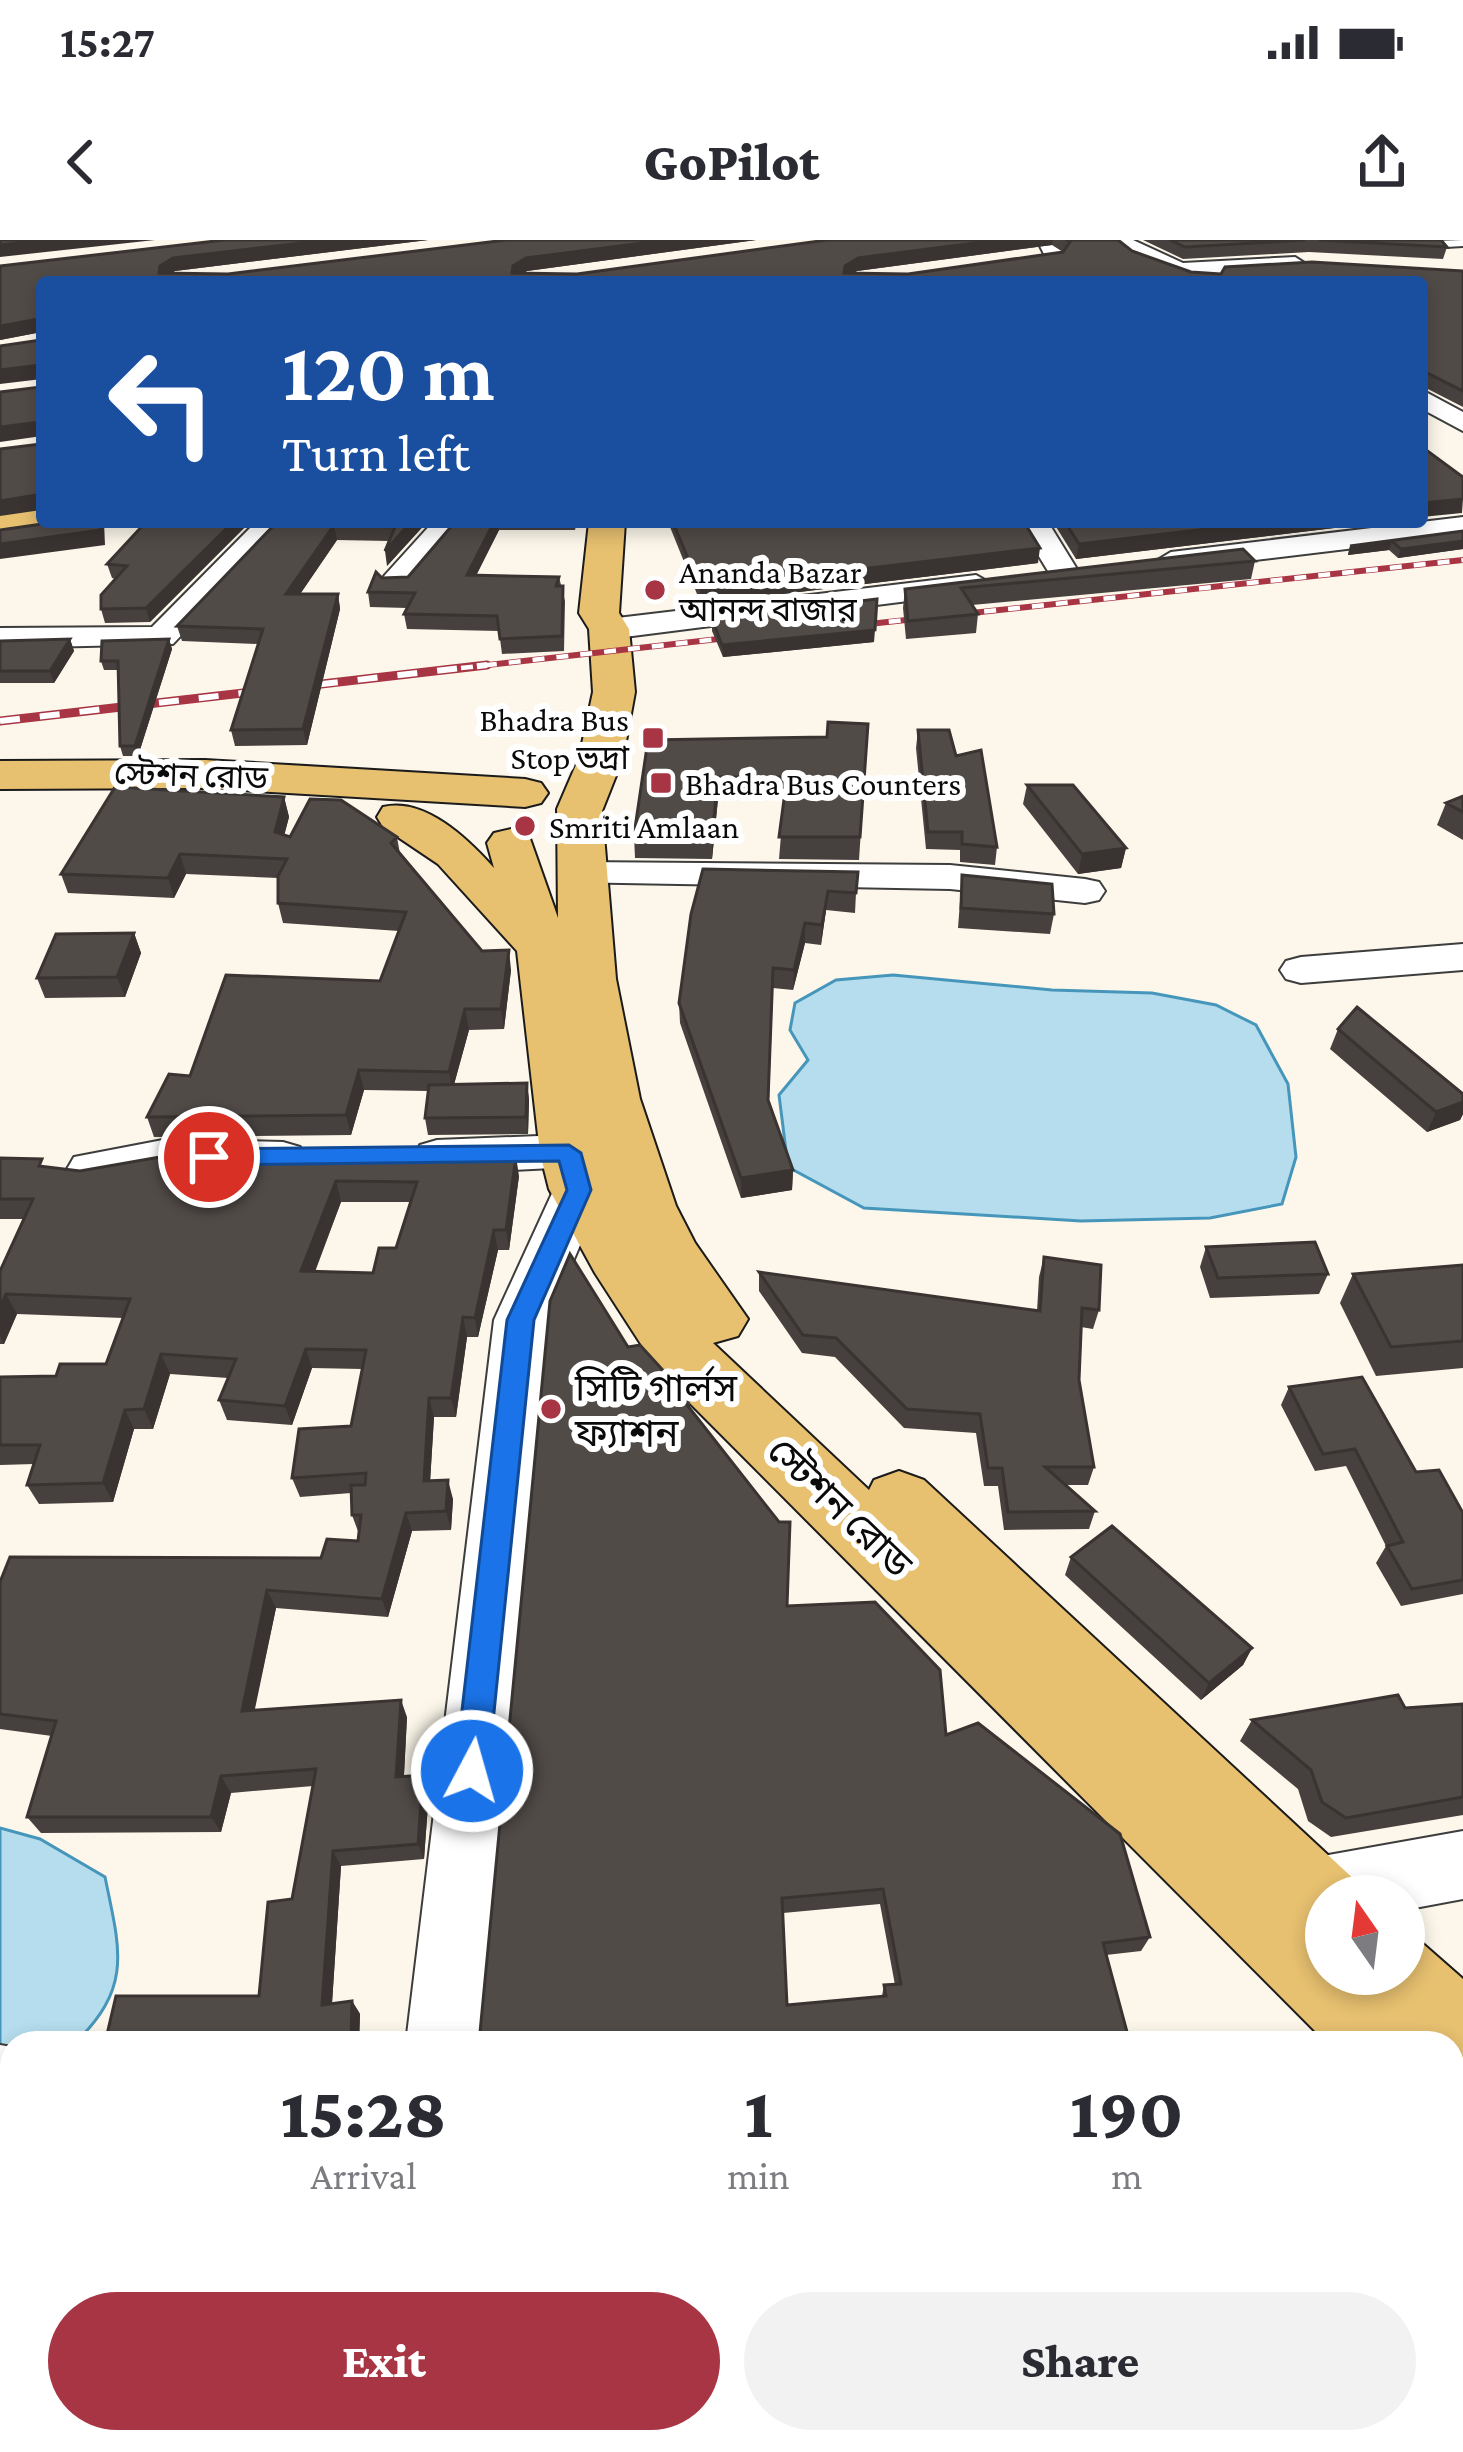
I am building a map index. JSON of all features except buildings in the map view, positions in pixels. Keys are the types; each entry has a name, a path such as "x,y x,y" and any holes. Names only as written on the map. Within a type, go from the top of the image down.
{"main road":[{"path":"0,528 36,519"},
{"path":"0,528 36,525"},
{"path":"544,823 601,758 614,692 609,644 598,614 606,528"},
{"path":"609,644 622,614 629,528"},
{"name":"স্টেশন রোড","path":"0,775 183,773 544,823"},
{"name":"স্টেশন রোড","path":"0,792 150,790 285,800 400,817 544,823"},
{"path":"400,817 455,854 543,951"},
{"name":"স্টেশন রোড","path":"544,823 543,951 590,1164 617,1257 682,1354 1379,2031"},
{"name":"স্টেশন রোড","path":"544,823 589,969 590,1164 665,1248 721,1328 1305,1893"},
{"path":"1414,1995 1452,2031"}],"street":[{"path":"1121,241 1160,240"},
{"path":"1446,241 1463,240"},
{"path":"1121,241 1134,252 1196,276"},
{"path":"1044,251 1064,276"},
{"path":"1183,270 1310,263"},
{"path":"1428,402 1463,423"},
{"path":"1132,566 1463,526"},
{"path":"0,638 161,637 267,528"},
{"path":"396,582 444,528"},
{"path":"609,644 1076,573 1038,528"},
{"path":"544,823 1085,891"},
{"path":"1301,970 1463,957"},
{"path":"88,1170 168,1156 590,1164 521,1320 444,2031"},
{"path":"1425,1875 1463,1865"}],"water":[{"path":"893,975 1052,990 1152,993 1216,1005 1256,1025 1288,1084 1296,1157 1282,1204 1210,1218 1081,1221 864,1208 788,1167 779,1095 808,1060 790,1030 795,1003 836,980"},
{"path":"0,1828 40,1839 105,1877 117,1966 106,2004 86,2031 0,2031"}],"railway":[{"path":"841,627 1463,560"},
{"path":"461,668 745,636"},
{"path":"0,721 487,665"}],"place":[{"name":"Ananda Bazar আনন্দ বাজার","path":"655,590"},
{"name":"Bhadra Bus Stop ভদ্রা","path":"653,738"},
{"name":"Bhadra Bus Counters","path":"661,783"},
{"name":"Smriti Amlaan","path":"525,826"},
{"name":"সিটি গার্লস ফ্যাশন","path":"551,1409"}],"route":[{"path":"209,1157 569,1153 579,1190 521,1320 472,1771"}]}
